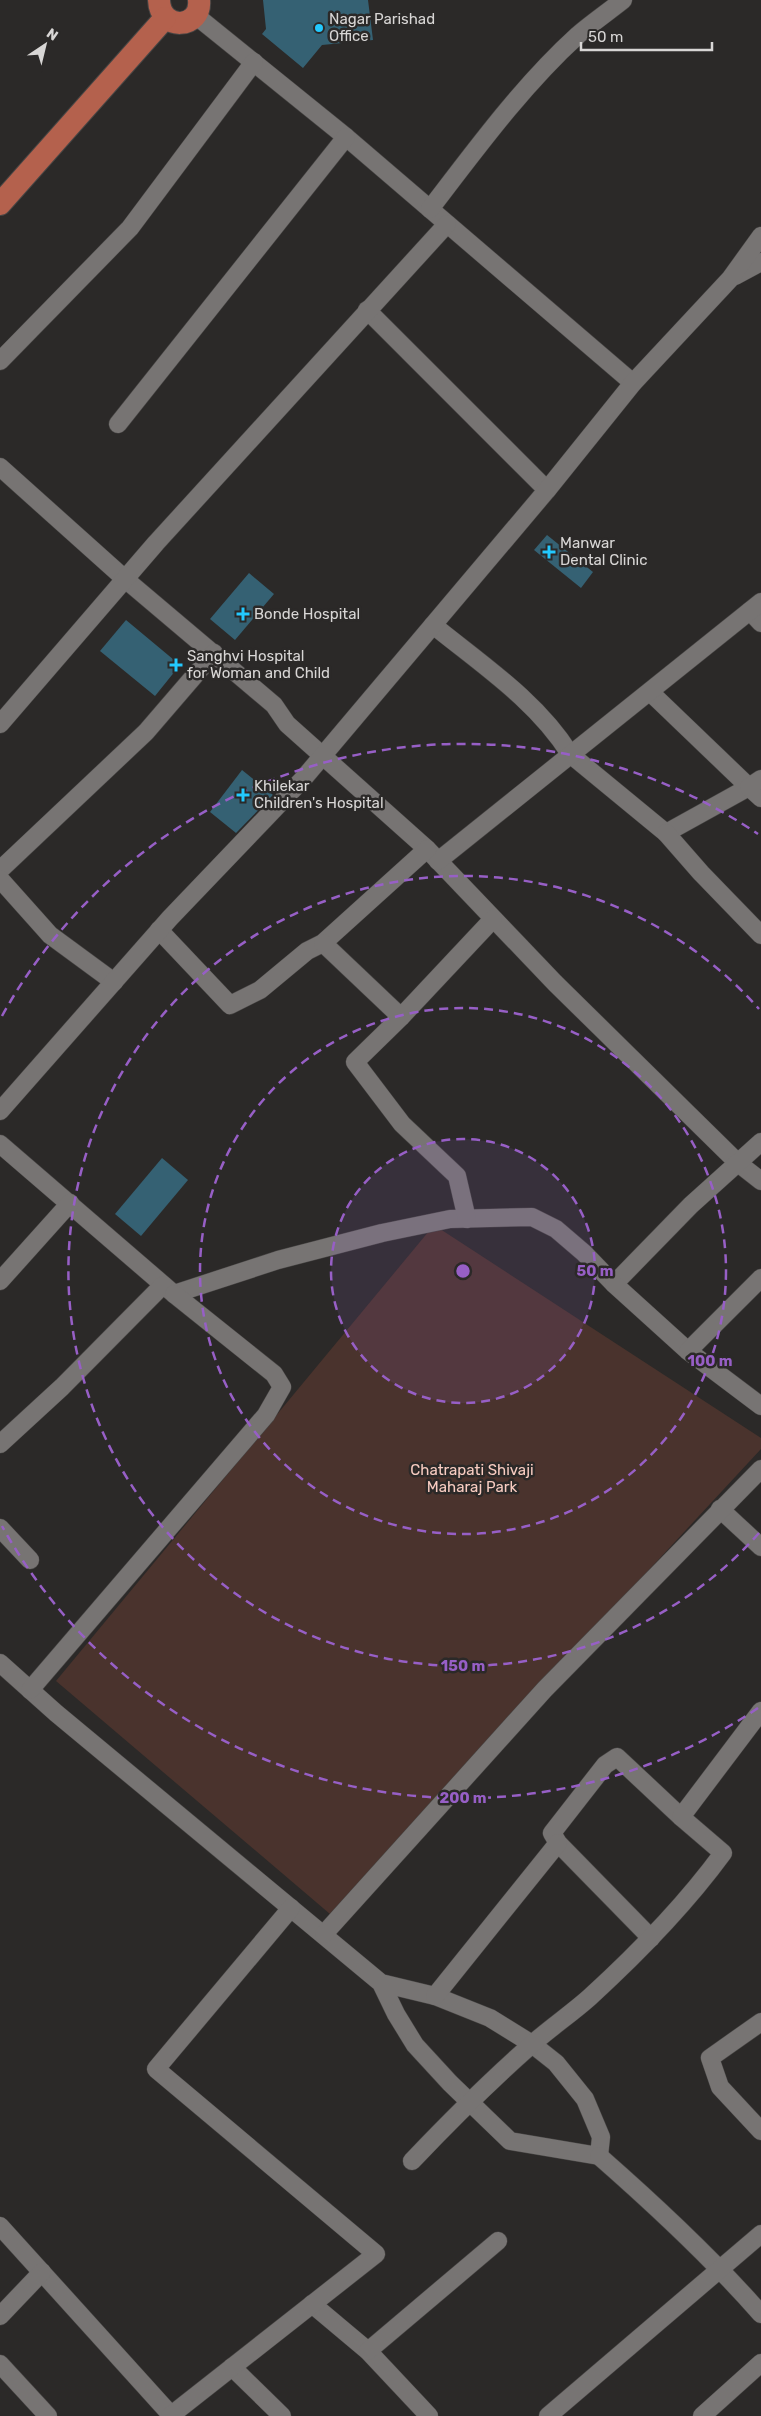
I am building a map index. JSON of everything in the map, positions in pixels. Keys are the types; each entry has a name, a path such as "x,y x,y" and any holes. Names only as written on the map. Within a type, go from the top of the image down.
{"main road":[{"path":"0,204 162,9 178,23 190,20 197,8"}],"street":[{"path":"430,209 486,137 542,72 579,35 623,0"},
{"path":"197,8 254,62 430,209 632,383"},
{"path":"0,361 130,228 254,62"},
{"path":"118,424 346,138"},
{"path":"0,724 125,580 367,310 447,224"},
{"path":"0,1111 159,930 323,756 547,490 632,383 730,278 761,236"},
{"path":"730,278 761,262"},
{"path":"367,310 547,490"},
{"path":"0,467 125,580 274,704 287,724 433,855 493,920 738,1163 761,1181"},
{"path":"159,930 230,1005 260,990 307,951 323,943 433,855 570,754 650,692 698,651 757,612"},
{"path":"433,626 519,694 559,737 570,754 666,833 761,935"},
{"path":"0,870 146,732 214,653"},
{"path":"650,692 757,788 666,833"},
{"path":"0,878 50,935 114,982"},
{"path":"467,1219 457,1176 402,1124 355,1062 401,1017 493,920"},
{"path":"323,943 401,1017"},
{"path":"614,1284 691,1205 761,1142"},
{"path":"0,1144 70,1202 169,1290 274,1374 282,1387 266,1415 30,1690"},
{"path":"0,1281 70,1202"},
{"path":"0,1443 169,1290 382,1233 450,1219 532,1217 556,1229 688,1352 761,1406"},
{"path":"688,1352 761,1278"},
{"path":"324,1934 545,1689 761,1469"},
{"path":"720,1509 761,1547"},
{"path":"0,1528 30,1560"},
{"path":"0,1663 381,1983 396,2014 415,2045 510,2141 599,2156 670,2218 721,2268 761,2314"},
{"path":"681,1817 761,1711"},
{"path":"412,2161 469,2101 532,2044 589,1998 651,1938 706,1876 723,1853 681,1817 617,1757 606,1765 552,1833 558,1843 651,1938"},
{"path":"435,1996 558,1843"},
{"path":"0,2226 170,2415 376,2254 156,2069 291,1908"},
{"path":"381,1983 435,1996 490,2018 532,2044 556,2063 585,2100 601,2138 599,2156"},
{"path":"761,2022 710,2058 720,2087 761,2131"},
{"path":"548,2416 761,2234"},
{"path":"368,2351 498,2241"},
{"path":"0,2316 42,2272"},
{"path":"312,2304 368,2351 429,2416"},
{"path":"702,2416 761,2363"},
{"path":"0,2364 48,2416"},
{"path":"232,2367 282,2416"}],"green space":[{"name":"Chatrapati Shivaji Maharaj Park","path":"434,1225 761,1438 761,1449 330,1914 56,1681"}],"building":[{"name":"Nagar Parishad Office","path":"263,0 368,0 373,40 322,45 303,68 262,34 266,29"},
{"path":"547,535 593,572 581,588 534,550"},
{"path":"249,573 274,594 235,640 210,619"},
{"path":"126,620 180,665 155,696 100,651"},
{"path":"242,770 273,795 236,833 210,812"},
{"path":"162,1158 188,1180 141,1236 115,1214"}],"place":[{"name":"Nagar Parishad Office","path":"319,28"},
{"name":"Manwar Dental Clinic","path":"549,552"},
{"name":"Bonde Hospital","path":"243,614"},
{"name":"Sanghvi Hospital for Woman and Child","path":"176,665"},
{"name":"Khilekar Children's Hospital","path":"243,795"}]}
